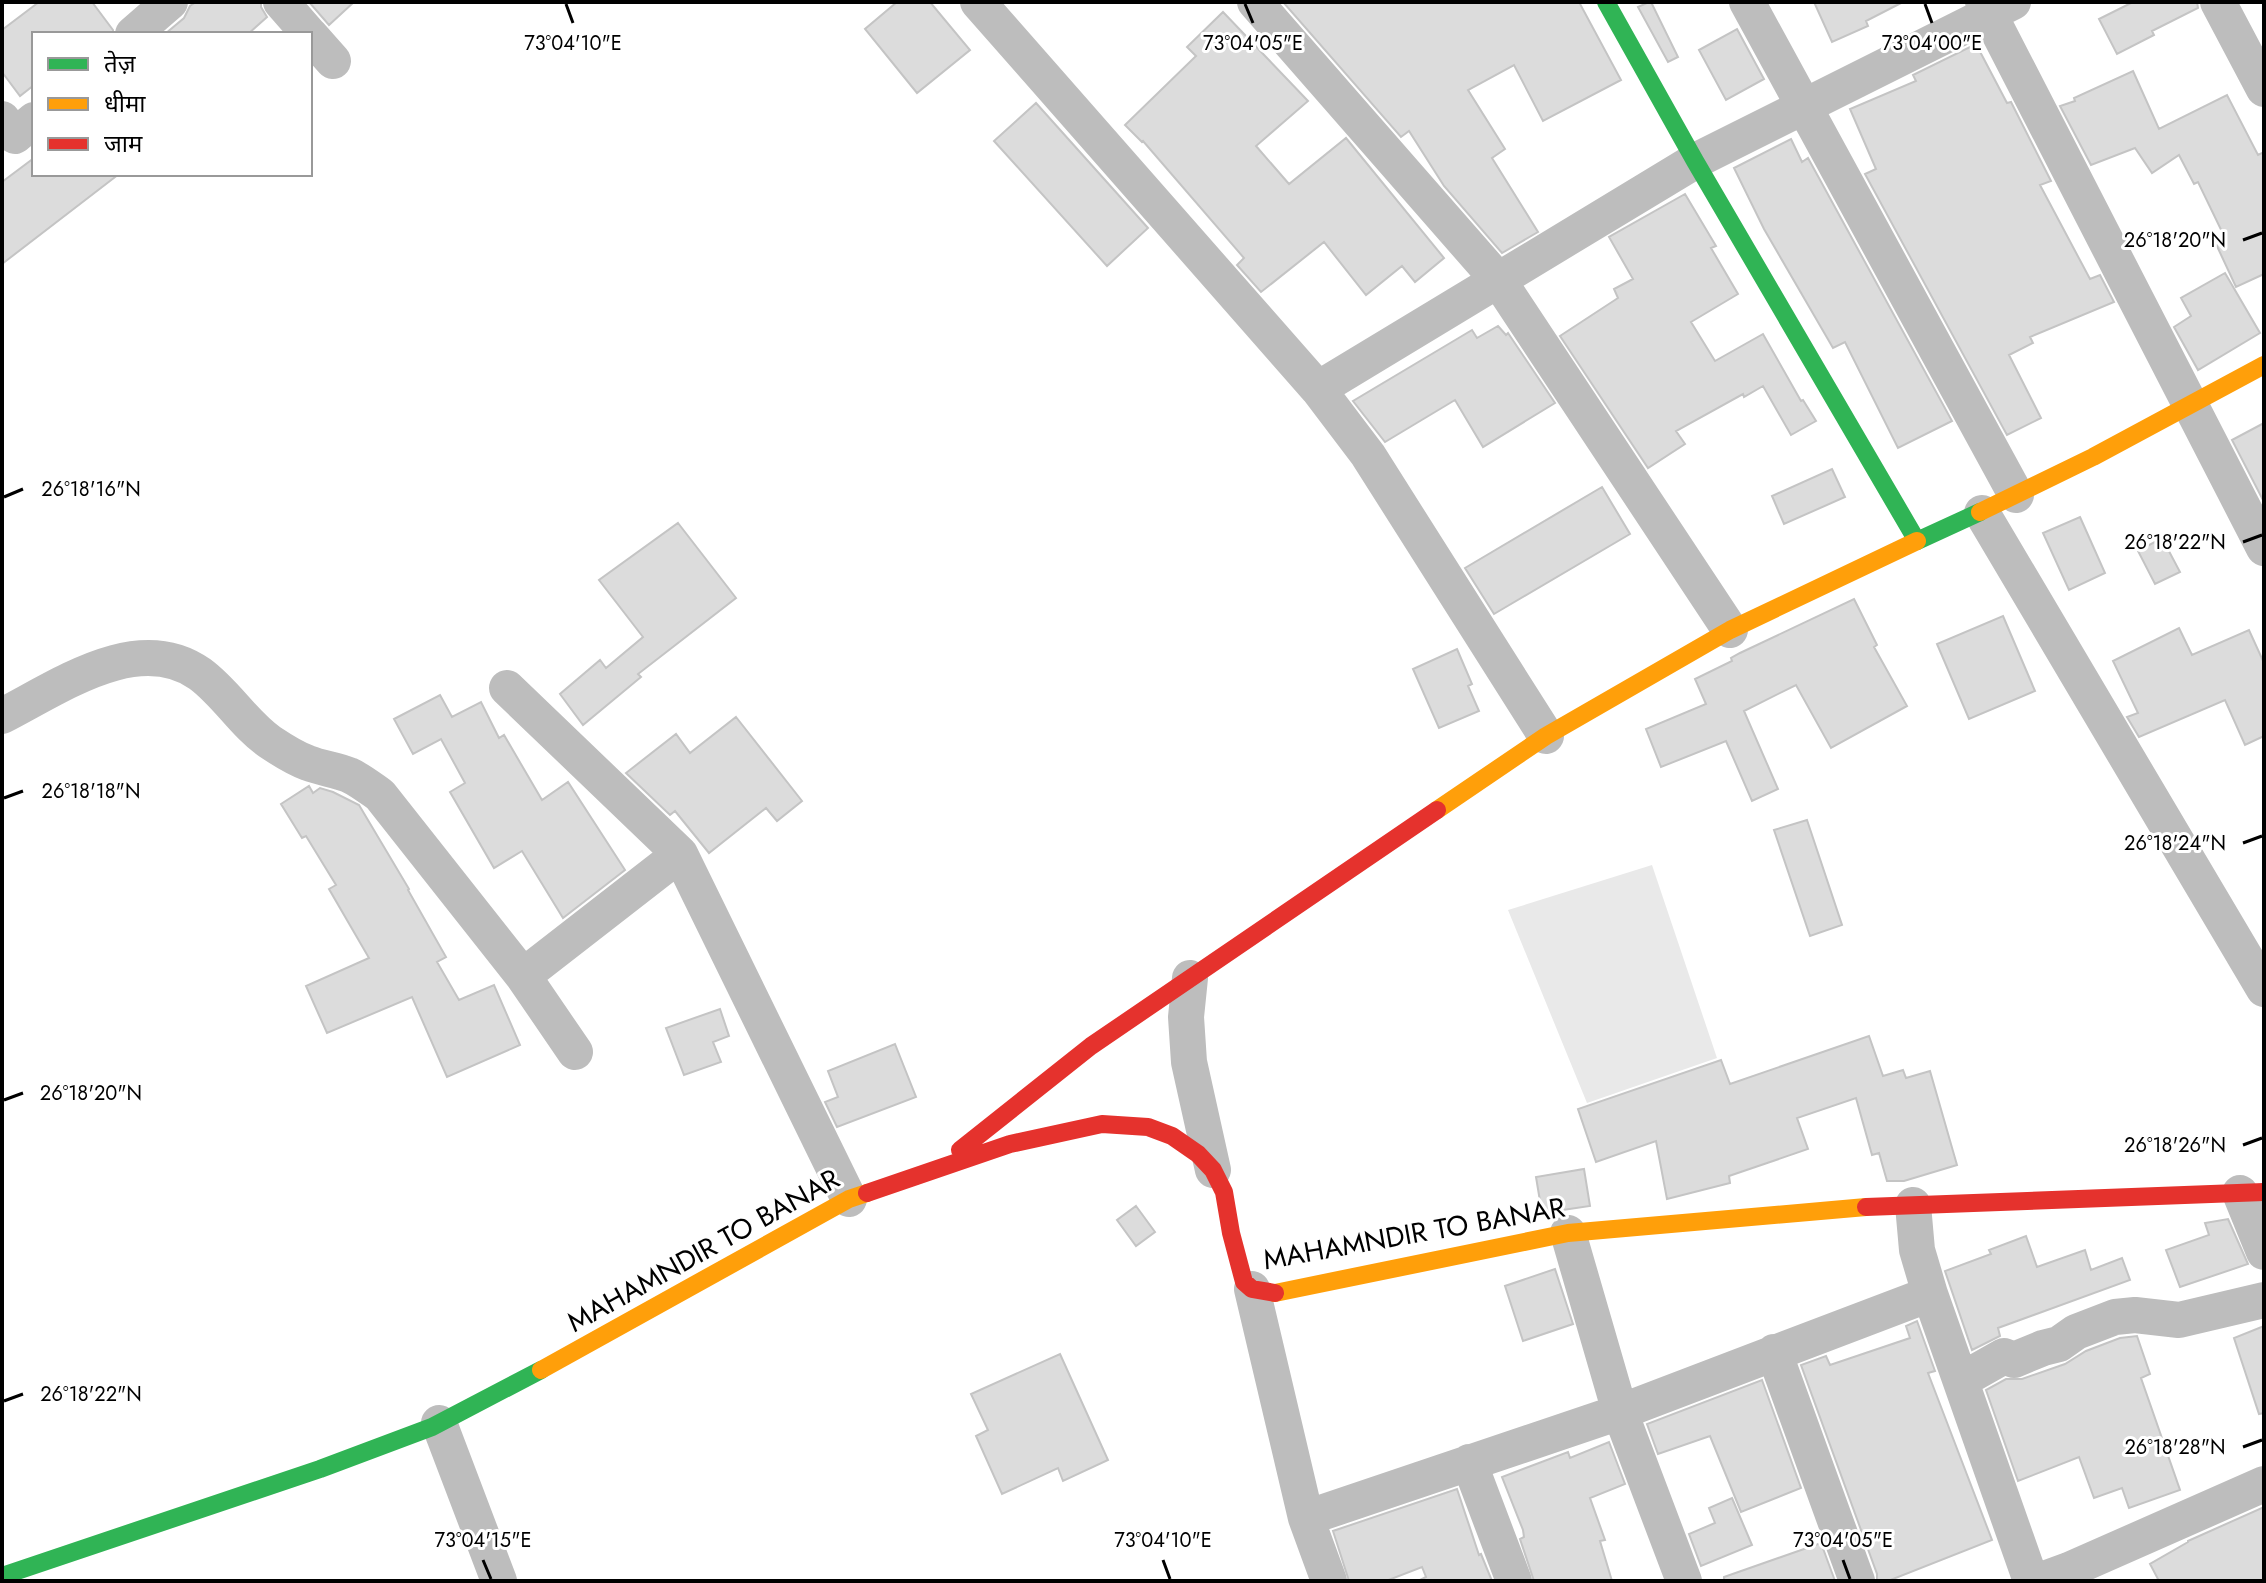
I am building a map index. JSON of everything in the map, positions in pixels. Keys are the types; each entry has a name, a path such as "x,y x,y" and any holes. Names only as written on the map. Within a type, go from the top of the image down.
{"street":[{"path":"135,32 170,2"},
{"path":"281,2 308,32"},
{"path":"978,2 1318,389 1368,455 1546,736"},
{"path":"1255,2 1499,281 1730,630"},
{"path":"1606,2 1917,541"},
{"path":"1747,2 2016,495"},
{"path":"2218,2 2264,89"},
{"path":"1318,389 1695,161 1803,108 1995,6 2264,548"},
{"path":"2,119 15,136 32,122"},
{"path":"937,1169 1091,1046 1546,736 1730,630 1982,513 2264,365"},
{"path":"1982,513 2264,989"},
{"path":"2,716 87,672 122,659 151,657 180,661 203,675 266,739 285,752 348,775 380,795 523,976 575,1052"},
{"path":"507,688 680,854 849,1199"},
{"path":"523,976 680,854"},
{"path":"1190,978 1186,1017 1189,1062 1213,1170"},
{"name":"MAHAMNDIR TO BANAR","path":"2,1576 320,1469 439,1423 581,1349 849,1199 1010,1144 1102,1124 1148,1127 1172,1136 1198,1154 1213,1170 1224,1192 1244,1282 1252,1289 1273,1293 1568,1233 1868,1207 2252,1192"},
{"path":"2252,1192 2264,1252"},
{"path":"1913,1205 1917,1250 1930,1294 2031,1581"},
{"path":"1568,1233 1620,1412 1684,1581"},
{"path":"1252,1289 1306,1518 1329,1581"},
{"path":"1306,1518 1620,1412 1930,1294"},
{"path":"1961,1377 2004,1356 2014,1360 2059,1344 2076,1332 2115,1317 2135,1315 2179,1320 2264,1300"},
{"path":"1774,1352 1857,1581"},
{"path":"439,1423 499,1581"},
{"path":"1469,1462 1514,1581"},
{"path":"2039,1581 2264,1484"}],"shaded area":[{"path":"1652,865 1717,1058 1587,1103 1508,910"}],"building":[{"path":"39,2 92,2 113,32 32,32 32,87 20,96 2,72 2,30"},
{"path":"196,2 261,2 267,17 250,32 167,32 184,18"},
{"path":"309,2 354,2 329,25"},
{"path":"897,2 930,2 970,50 917,93 865,29"},
{"path":"1283,2 1579,2 1621,80 1543,121 1514,65 1468,90 1505,149 1492,158 1538,232 1502,253 1444,186 1409,131 1401,137"},
{"path":"1649,2 1678,57 1668,62 1638,7"},
{"path":"1814,2 1903,2 1866,21 1868,26 1832,42"},
{"path":"2133,2 2197,2 2198,8 2152,31 2154,35 2117,54 2099,19"},
{"path":"1223,12 1308,101 1256,146 1289,184 1346,138 1444,258 1415,282 1402,266 1366,295 1324,242 1261,292 1237,265 1244,258 1143,141 1125,125 1196,56 1187,47"},
{"path":"1737,29 1764,79 1726,100 1699,50"},
{"path":"1976,44 2007,103 2011,102 2051,181 2040,185 2090,279 2100,275 2114,302 2030,337 2033,343 2009,355 2041,418 2007,435 1865,174 1876,169 1850,109 1916,81 1913,75"},
{"path":"2133,71 2159,129 2227,95 2258,155 2264,152 2264,274 2236,287 2216,244 2226,240 2198,182 2194,184 2179,155 2152,173 2135,148 2091,165 2060,106"},
{"path":"1036,103 1148,228 1107,266 994,141"},
{"path":"1791,139 1802,162 1808,158 1952,421 1898,448 1845,342 1833,348 1764,229 1734,168"},
{"path":"32,160 32,176 116,176 2,264 2,182"},
{"path":"1685,194 1716,246 1711,248 1738,294 1691,322 1715,361 1763,334 1801,401 1816,421 1791,435 1763,386 1676,431 1685,444 1648,468 1560,336 1618,298 1614,289 1633,279 1609,237"},
{"path":"2225,273 2260,333 2198,370 2174,327 2191,316 2181,298"},
{"path":"1498,326 1506,335 1508,333 1555,403 1483,447 1455,400 1385,442 1353,401 1472,330 1477,338"},
{"path":"2264,423 2264,502 2232,440"},
{"path":"1832,469 1845,497 1784,524 1772,496"},
{"path":"1602,487 1630,534 1494,614 1465,568"},
{"path":"2080,517 2105,573 2069,590 2043,533"},
{"path":"678,523 736,598 638,674 641,677 583,725 560,694 600,660 606,668 643,637 599,580"},
{"path":"2162,538 2180,572 2155,584 2138,551"},
{"path":"1854,599 1877,645 1874,647 1907,706 1831,748 1796,685 1744,711 1778,789 1752,801 1726,741 1661,767 1646,729 1706,704 1695,679 1732,661 1731,658 1740,653"},
{"path":"2003,616 2035,691 1969,719 1937,644"},
{"path":"2179,628 2192,655 2249,630 2264,663 2264,736 2245,745 2225,700 2139,737 2127,717 2138,713 2113,661"},
{"path":"1457,649 1472,684 1468,686 1479,711 1439,728 1413,669"},
{"path":"440,695 452,717 481,702 499,738 504,735 542,800 568,782 625,870 563,918 522,851 494,868 450,792 465,783 441,739 413,754 394,719"},
{"path":"736,717 802,801 777,821 766,808 709,853 675,811 670,815 626,773 676,734 690,753"},
{"path":"309,786 313,793 320,788 359,805 446,957 437,962 459,1000 494,985 520,1045 447,1077 412,997 327,1033 306,986 369,958 329,889 336,885 306,836 302,838 281,804"},
{"path":"1807,820 1842,925 1810,936 1774,830"},
{"path":"720,1009 729,1036 713,1042 721,1062 684,1075 666,1028"},
{"path":"1869,1036 1883,1076 1903,1070 1906,1078 1930,1071 1957,1165 1904,1181 1887,1181 1879,1153 1872,1155 1856,1098 1797,1118 1808,1149 1729,1176 1730,1183 1667,1199 1656,1141 1596,1162 1578,1109 1721,1060 1730,1084"},
{"path":"895,1044 916,1097 837,1127 825,1102 838,1097 828,1071"},
{"path":"1584,1169 1590,1206 1542,1213 1536,1177"},
{"path":"1136,1206 1155,1232 1136,1246 1117,1220"},
{"path":"2228,1219 2248,1264 2180,1287 2166,1250 2209,1235 2205,1223"},
{"path":"2026,1236 2037,1267 2085,1250 2091,1270 2122,1258 2130,1280 1998,1328 2000,1336 1972,1350 1945,1271 1991,1254 1989,1250"},
{"path":"1555,1269 1573,1324 1523,1341 1505,1286"},
{"path":"1917,1321 1935,1371 1928,1373 1992,1540 1888,1581 1877,1581 1801,1365 1826,1356 1830,1365 1910,1338 1906,1326"},
{"path":"2264,1326 2264,1413 2259,1414 2234,1338"},
{"path":"2137,1336 2150,1374 2141,1378 2180,1490 2129,1508 2122,1488 2094,1498 2079,1457 2018,1481 1986,1390 2006,1379 2022,1379 2065,1364 2086,1351 2120,1338"},
{"path":"1060,1354 1108,1460 1063,1481 1058,1468 1002,1494 976,1436 988,1430 971,1394"},
{"path":"1762,1380 1801,1488 1741,1512 1710,1436 1658,1454 1647,1424"},
{"path":"1609,1442 1625,1484 1590,1498 1605,1540 1600,1541 1612,1581 1534,1581 1520,1539 1524,1537 1523,1530 1502,1477 1568,1452 1570,1458"},
{"path":"1457,1489 1479,1555 1492,1581 1418,1581 1426,1577 1422,1567 1386,1581 1349,1581 1333,1531"},
{"path":"1732,1498 1752,1545 1701,1566 1689,1534 1715,1523 1709,1508"},
{"path":"2264,1507 2264,1581 2159,1581 2150,1564 2188,1541"},
{"path":"1821,1543 1835,1581 1724,1581 1724,1577"}],"traffic: fast":[{"path":"1606,2 1917,541 1980,512"},
{"path":"2,1576 320,1469 432,1427 541,1370"}],"traffic: slow":[{"path":"1980,512 2093,457 2264,365"},
{"path":"1437,810 1546,736 1730,630 1917,541"},
{"path":"541,1370 849,1199 867,1193"},
{"path":"1275,1293 1568,1233 1866,1207"}],"traffic: jam":[{"path":"960,1150 1091,1046 1437,810"},
{"path":"867,1193 1010,1144 1102,1124 1148,1127 1172,1136 1198,1154 1213,1170 1224,1192 1244,1282 1252,1289 1275,1293"},
{"path":"1866,1207 2264,1192"}]}
